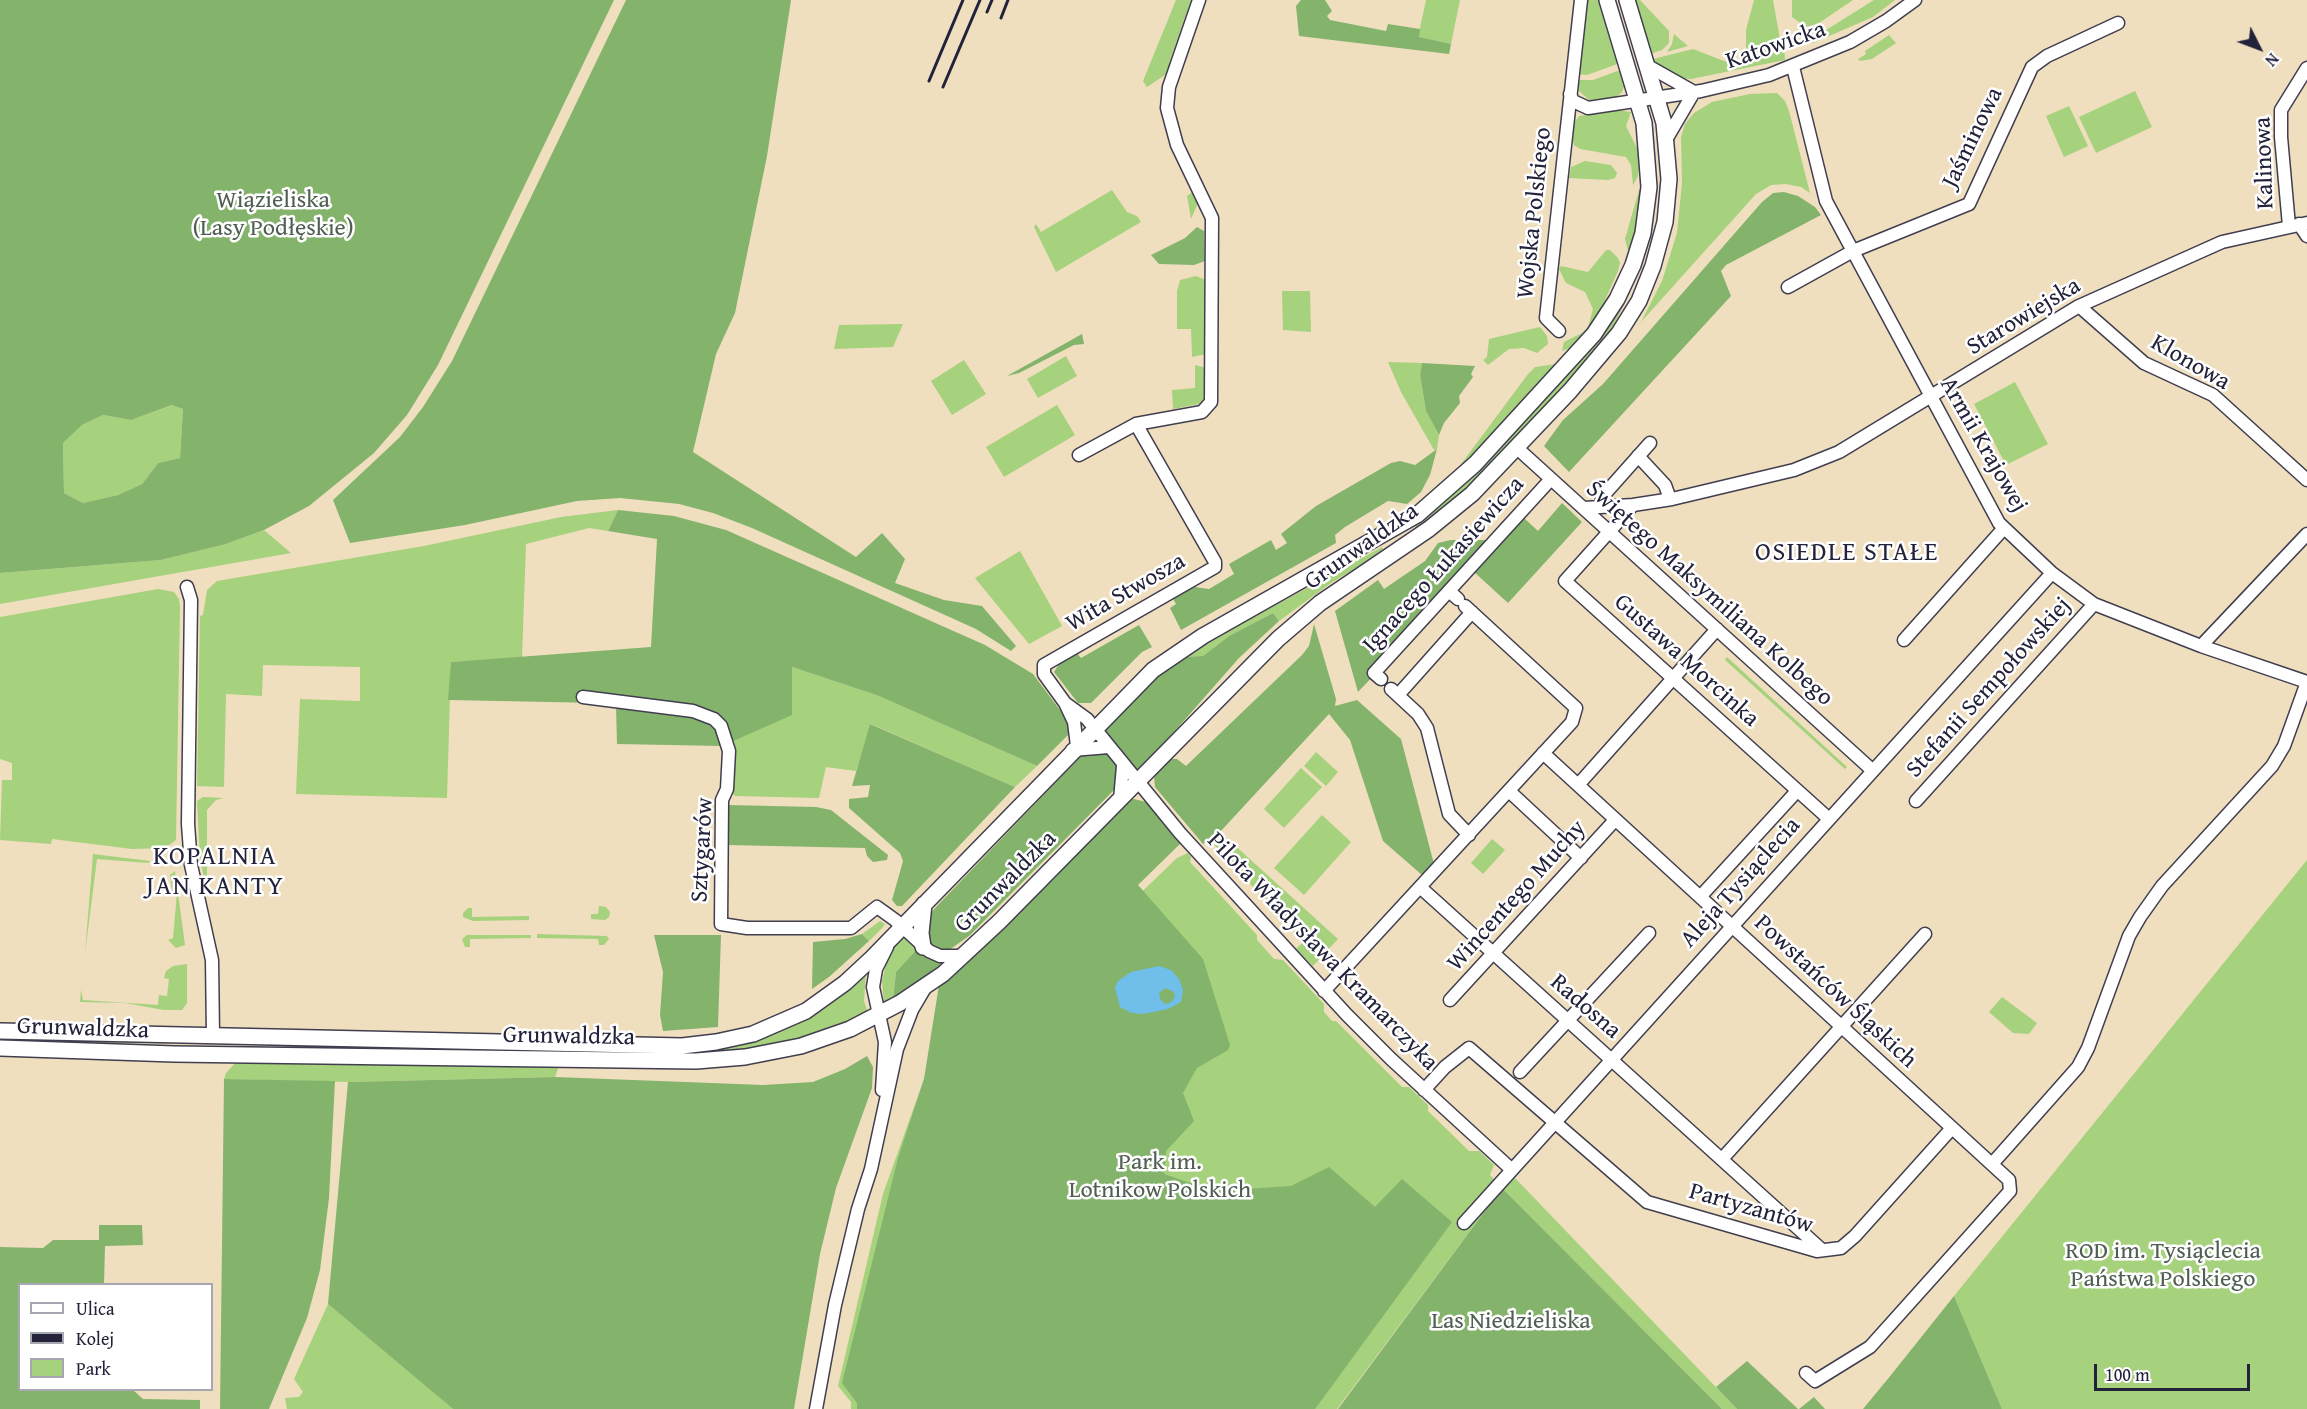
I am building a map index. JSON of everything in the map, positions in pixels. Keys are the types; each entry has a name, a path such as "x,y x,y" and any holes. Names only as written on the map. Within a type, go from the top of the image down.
{"main road":[{"path":"1607,0 1638,101"},
{"path":"1627,0 1658,97"},
{"name":"Grunwaldzka","path":"0,1048 163,1054 696,1061 745,1058 789,1049 850,1029 879,1015 927,985 963,956 1120,800 1249,666 1292,626 1340,589 1429,530 1472,494 1608,348 1639,301 1653,266 1665,222 1669,179 1667,138 1658,97"},
{"name":"Grunwaldzka","path":"0,1031 652,1046 716,1042 753,1034 806,1011 845,983 901,928 1144,678 1177,652 1417,515 1475,464 1582,348 1617,299 1630,273 1643,232 1649,197 1649,164 1647,135 1638,101"},
{"path":"923,947 921,933 924,904"}],"street":[{"path":"1078,455 1136,424 1202,412 1207,409 1213,395 1212,218 1177,146 1167,108 1169,87 1199,0"},
{"path":"1570,94 1581,0"},
{"name":"Katowicka","path":"1570,94 1573,101 1588,108 1694,92 1742,82 1792,67 1850,42 1886,21 1915,0"},
{"name":"Jaśminowa","path":"1788,287 1852,251 1969,204 2022,83 2032,67 2047,56 2118,23"},
{"path":"1648,66 1694,92 1667,138"},
{"name":"Armii Krajowej","path":"1792,67 1821,186 1852,251 1999,524 2052,573 2094,604 2201,646 2307,682"},
{"name":"Kalinowa","path":"2307,68 2281,110 2281,137 2298,224 2307,236"},
{"name":"Wojska Polskiego","path":"1559,331 1546,318 1570,94"},
{"name":"Starowiejska","path":"1584,508 1633,505 1670,499 1794,470 1839,452 2079,306 2213,246 2298,224"},
{"name":"Klonowa","path":"2079,306 2144,363 2213,395 2307,480"},
{"name":"Wita Stwosza","path":"1065,703 1044,674 1043,668 1052,659 1215,567 1215,562 1136,424"},
{"path":"1602,507 1602,497 1650,443"},
{"name":"Świętego Maksymiliana Kolbego","path":"1517,448 1872,770"},
{"path":"1638,456 1665,485 1670,499"},
{"name":"Ignacego Łukasiewicza","path":"1381,680 1374,673 1461,602 1551,479"},
{"path":"1610,531 1633,505"},
{"path":"1904,640 2004,528"},
{"name":"Gustawa Morcinka","path":"1610,531 1565,581 1828,819"},
{"path":"2201,646 2307,534"},
{"name":"Aleja Tysiąclecia","path":"1464,1223 1554,1120 2052,573"},
{"path":"187,587 191,600 188,831 191,864 212,960 213,1035"},
{"path":"1324,991 1469,835 1572,722 1576,708 1461,602 1394,692 1418,714 1427,728 1449,814 1469,835"},
{"name":"Stefanii Sempołowskiej","path":"1916,801 2094,604"},
{"path":"1578,785 1718,629"},
{"path":"1992,1164 2078,1067 2088,1048 2129,936 2140,917 2162,886 2272,766 2284,746 2307,682"},
{"name":"Sztygarów","path":"583,697 693,711 714,719 721,726 729,751 727,789 722,800 721,924 747,927 851,928 877,907 901,928"},
{"path":"1065,703 1076,727 1075,748 1109,747"},
{"name":"Pilota Władysława Kramarczyka","path":"1065,703 1081,714 1094,728 1123,766 1324,991 1424,1090 1511,1169"},
{"name":"Powstańców Śląskich","path":"1543,753 1992,1164 2009,1180 2010,1191 2020,1200"},
{"path":"1120,800 1123,766"},
{"path":"1509,791 1581,858"},
{"path":"1700,897 1797,791"},
{"name":"Wincentego Muchy","path":"1450,1000 1615,820"},
{"name":"Radosna","path":"1420,887 1822,1250"},
{"path":"858,1209 864,1168 883,1083 886,1053 873,987 876,969 886,948 901,928 923,947 940,956 963,956"},
{"path":"1521,1072 1649,933"},
{"path":"1722,1159 1840,1025 1926,934"},
{"path":"816,1409 835,1305 858,1209 871,1169 900,1039 912,1010 927,985"},
{"name":"Partyzantów","path":"1424,1090 1445,1067 1469,1048 1647,1202 1822,1250 1841,1248 1855,1236 1952,1128"},
{"path":"1806,1373 1815,1381 1870,1347 2010,1191"}],"green space":[{"name":"Wiązieliska (Lasy Podłęskie)","path":"0,0 614,0 438,365 407,415 374,453 309,506 264,530 226,544 161,560 0,573","holes":["172,405 183,409 180,458 158,463 142,484 118,495 83,503 64,493 63,443 82,425 103,415 131,420"]},
{"path":"626,0 791,0 767,156 735,313 716,354 693,452 856,557 882,533 905,559 895,583 944,600 982,606 1016,646 1011,651 976,629 752,528 713,513 679,504 620,498 577,501 465,525 350,543 333,500 400,437 423,407 452,361"},
{"path":"1176,0 1191,0 1169,63 1171,67 1165,75 1147,87 1143,81"},
{"path":"1301,0 1325,0 1332,11 1327,16 1330,20 1386,31 1388,24 1420,29 1419,37 1451,44 1449,54 1299,36 1296,6"},
{"path":"1426,0 1460,0 1451,44 1418,37"},
{"path":"1585,0 1601,0 1620,63 1587,75 1577,74"},
{"path":"1633,0 1640,0 1669,31 1669,43 1662,50 1650,54"},
{"path":"1754,0 1773,0 1780,39 1765,53 1746,58 1746,30"},
{"path":"1792,0 1853,0 1819,23 1806,27 1792,17"},
{"path":"1874,0 1895,0 1873,17 1813,43 1807,42"},
{"path":"1674,34 1688,46 1667,52 1672,44"},
{"path":"1889,35 1896,43 1872,59 1860,61 1858,59 1866,54 1865,51"},
{"path":"1784,45 1785,60 1691,79 1677,78 1659,67 1653,59 1693,49 1724,61 1747,62 1769,56"},
{"path":"1623,69 1625,84 1622,92 1615,98 1589,100 1577,89 1577,80 1593,80"},
{"path":"2135,91 2152,127 2096,153 2079,117"},
{"path":"1777,93 1785,101 1789,111 1810,193 1801,187 1786,184 1771,185 1756,194 1641,322 1662,281 1677,233 1682,183 1681,137 1685,124 1694,113 1712,102 1750,94"},
{"path":"2069,106 2088,146 2064,157 2046,116"},
{"path":"1617,110 1631,112 1626,126 1638,150 1639,167 1638,176 1633,185 1631,165 1626,157 1580,149 1574,145 1571,136 1572,126 1579,116"},
{"path":"1585,161 1611,165 1617,173 1615,178 1608,180 1569,178 1571,167"},
{"path":"1643,187 1639,225 1629,255 1625,239 1639,190"},
{"path":"1112,190 1127,212 1137,216 1141,222 1056,272 1034,227 1036,224 1041,232"},
{"path":"1194,191 1198,203 1191,219 1187,196"},
{"path":"1784,192 1798,196 1815,207 1821,215 1726,265 1721,271 1731,296 1569,472 1544,446 1563,420 1603,384 1762,202 1773,193"},
{"path":"1197,227 1204,231 1205,261 1194,265 1159,264 1151,255 1185,238"},
{"path":"1606,250 1610,250 1618,258 1620,263 1618,271 1597,318 1576,346 1562,351 1564,342 1582,333 1588,327 1593,309 1585,292 1566,283 1559,269 1561,266 1588,272"},
{"path":"1196,276 1206,280 1208,290 1204,293 1204,336 1207,339 1206,354 1192,357 1191,329 1177,329 1177,291 1180,280"},
{"path":"1282,291 1310,291 1311,332 1283,330"},
{"path":"1631,291 1612,328 1566,387 1472,486 1417,530 1414,524 1485,464 1590,349"},
{"path":"903,324 893,347 834,349 839,325"},
{"path":"1540,327 1547,336 1548,344 1537,353 1524,348 1509,349 1488,365 1483,360 1487,357 1489,339"},
{"path":"1082,334 1084,344 1074,345 1019,373 1007,376"},
{"path":"1066,356 1077,376 1038,398 1027,379"},
{"path":"964,360 986,394 952,415 931,381"},
{"path":"1388,362 1422,363 1420,375 1426,411 1439,435 1437,449 1434,450 1401,392"},
{"path":"1422,363 1475,366 1471,374 1473,377 1459,396 1460,403 1444,423 1439,435 1426,411 1420,375"},
{"path":"1556,364 1557,366 1472,458 1453,475 1528,374 1535,367"},
{"path":"1195,365 1206,368 1206,398 1199,404 1173,409 1172,390 1195,388"},
{"path":"2015,382 2048,444 2006,465 1974,404"},
{"path":"173,405 183,409 180,458 158,463 142,484 118,495 83,503 64,493 63,443 82,425 103,415 131,420"},
{"path":"1057,405 1075,435 1004,477 986,447"},
{"path":"1437,449 1430,475 1421,492 1407,504 1388,501 1335,535 1336,543 1181,630 1170,608 1176,604 1172,597 1195,587 1209,589 1234,574 1229,564 1271,540 1276,550 1287,543 1281,534 1316,506 1391,463 1400,461 1415,465"},
{"path":"1562,503 1582,522 1508,603 1473,571 1358,692 1335,611 1378,580 1384,589 1425,561 1438,543 1451,540 1504,540 1524,518 1538,531"},
{"path":"618,510 608,531 589,528 526,544 522,658 451,662 447,798 296,794 300,699 360,701 360,667 263,665 262,696 226,694 224,787 197,786 200,616 203,615 207,590 217,581 424,546 561,517"},
{"path":"618,510 674,516 726,530 985,645 1033,674 1069,722 1071,732 1037,766 879,696 792,667 792,715 722,746 617,744 616,706 600,703 448,700 451,662 651,647 657,539 608,531"},
{"path":"264,530 291,553 0,604 0,573 161,560 226,544"},
{"path":"1382,547 1384,551 1331,583 1279,621 1273,613 1229,636 1203,656 1181,657"},
{"path":"1020,551 1062,626 1029,644 975,578"},
{"path":"158,589 174,592 179,599 180,607 176,840 165,848 132,849 52,839 51,844 0,840 2,780 12,780 12,763 0,759 0,617"},
{"path":"1273,613 1279,621 1239,658 1138,773 1100,730 1150,681 1181,657 1203,656 1229,636"},
{"path":"1314,624 1336,699 1335,706 1357,700 1401,739 1434,864 1422,875 1383,841 1350,740 1329,714 1220,832 1203,844 1155,787 1154,776 1165,763 1171,759 1177,759 1186,766 1302,655 1309,646"},
{"path":"1139,625 1152,647 1142,652 1091,703 1078,703 1054,672 1058,662 1076,652 1081,658"},
{"path":"1727,657 1847,767 1845,769 1725,660"},
{"path":"792,667 879,696 1037,766 1015,787 871,724 856,771 826,767 819,798 735,796 732,793 722,746"},
{"path":"870,724 1015,787 902,906 897,906 892,900 903,861 900,853 849,808 849,799 868,797 870,785 852,786"},
{"path":"1101,751 1111,757 1118,766 1115,789 969,936 949,950 934,947 928,941 928,916 1085,752"},
{"path":"1316,752 1338,772 1326,786 1304,766"},
{"path":"1301,768 1322,787 1284,828 1264,809"},
{"path":"203,797 224,798 216,800 207,810 207,878 204,878 200,858 197,801"},
{"name":"Park im. Lotnikow Polskich","path":"1129,800 1146,802 1182,842 1138,885 1203,959 1230,1045 1228,1050 1197,1068 1183,1093 1194,1121 1166,1151 1164,1174 1214,1191 1291,1186 1329,1167 1375,1207 1402,1179 1452,1222 1315,1409 857,1409 857,1403 842,1383 898,1158 924,1079 939,985"},
{"path":"728,805 816,807 831,810 888,855 887,860 873,862 867,856 865,848 727,845"},
{"path":"1322,815 1351,842 1304,895 1274,868"},
{"path":"1220,832 1338,939 1313,966 1296,949 1303,942 1209,839"},
{"path":"1492,839 1505,850 1483,874 1471,863"},
{"name":"Park im. Lotnikow Polskich","path":"1188,853 1191,857 1190,862 1257,935 1257,940 1274,959 1283,960 1324,1004 1324,1012 1332,1021 1336,1021 1402,1087 1409,1087 1428,1105 1428,1111 1469,1151 1479,1151 1494,1165 1490,1175 1502,1188 1337,1409 851,1409 851,1402 838,1386 883,1194 924,1079 931,1047 1076,955 1177,858"},
{"path":"93,854 150,861 148,863 97,859 85,953"},
{"name":"ROD im. Tysiąclecia Państwa Polskiego","path":"2307,860 2307,1409 2002,1409 1954,1296"},
{"path":"175,871 185,945 176,948 168,940 173,938 177,893 172,892 170,875"},
{"path":"599,906 606,907 610,912 609,917 605,920 591,919 591,914 598,914"},
{"path":"468,908 472,908 472,917 529,916 529,920 473,921 463,917 463,913"},
{"path":"880,921 885,924 869,941 862,934"},
{"path":"537,934 607,936 609,939 604,945 599,945 598,939 537,938"},
{"path":"862,934 869,941 812,989 813,942 845,939"},
{"path":"467,935 531,935 531,938 470,939 470,947 465,947 462,939"},
{"path":"654,935 721,935 718,1027 663,1031 660,1015 663,972"},
{"path":"902,936 917,949 896,972 893,999 884,1005 882,981 886,964 892,949"},
{"path":"917,949 929,959 945,962 893,999 896,972"},
{"path":"187,964 187,1003 182,1010 164,1010 125,1003 80,1002 81,990 83,1000 158,1005 159,995 167,996 169,979 164,978 166,971 173,966"},
{"path":"866,972 864,1001 868,1013 839,1026 790,1042 741,1051 668,1055 740,1045 764,1038 813,1014 839,997"},
{"path":"2002,997 2037,1023 2029,1034 2013,1033 1989,1012"},
{"path":"0,1037 185,1041 186,1043 43,1044 0,1042"},
{"path":"867,1056 873,1067 872,1088 836,1188 820,1254 794,1409 453,1409 328,1304 348,1082 555,1077 763,1085 813,1082 845,1069"},
{"path":"236,1062 559,1066 555,1077 348,1082 224,1079 226,1073"},
{"path":"224,1079 335,1081 329,1198 320,1270 307,1318 269,1409 220,1409"},
{"path":"1515,1178 1737,1409 1722,1409 1502,1188"},
{"name":"Las Niedzieliska","path":"1502,1188 1722,1409 1338,1409"},
{"path":"99,1225 142,1225 143,1245 105,1246 104,1283 18,1283 18,1391 134,1391 143,1399 200,1400 200,1409 0,1409 0,1247 43,1248 53,1240 99,1240"},
{"path":"1954,1296 2002,1409 1863,1409 1891,1375"},
{"path":"328,1304 453,1409 287,1409 285,1398 299,1397 303,1392 294,1379"},
{"path":"1747,1361 1798,1409 1737,1409 1716,1387"},
{"path":"1814,1397 1825,1409 1799,1409"}],"water":[{"path":"1159,966 1171,970 1179,979 1183,990 1181,1002 1168,1009 1143,1014 1132,1013 1120,1007 1115,988 1118,981 1131,972","holes":["1165,988 1174,992 1175,997 1170,1003 1165,1004 1160,999 1159,993"]}],"railway":[{"path":"929,81 963,0"},
{"path":"943,87 980,0"},
{"path":"987,12 992,0"},
{"path":"1001,18 1008,0"}],"district":[{"name":"OSIEDLE STAŁE","path":"1847,553"},
{"name":"KOPALNIA JAN KANTY","path":"215,872"}]}
